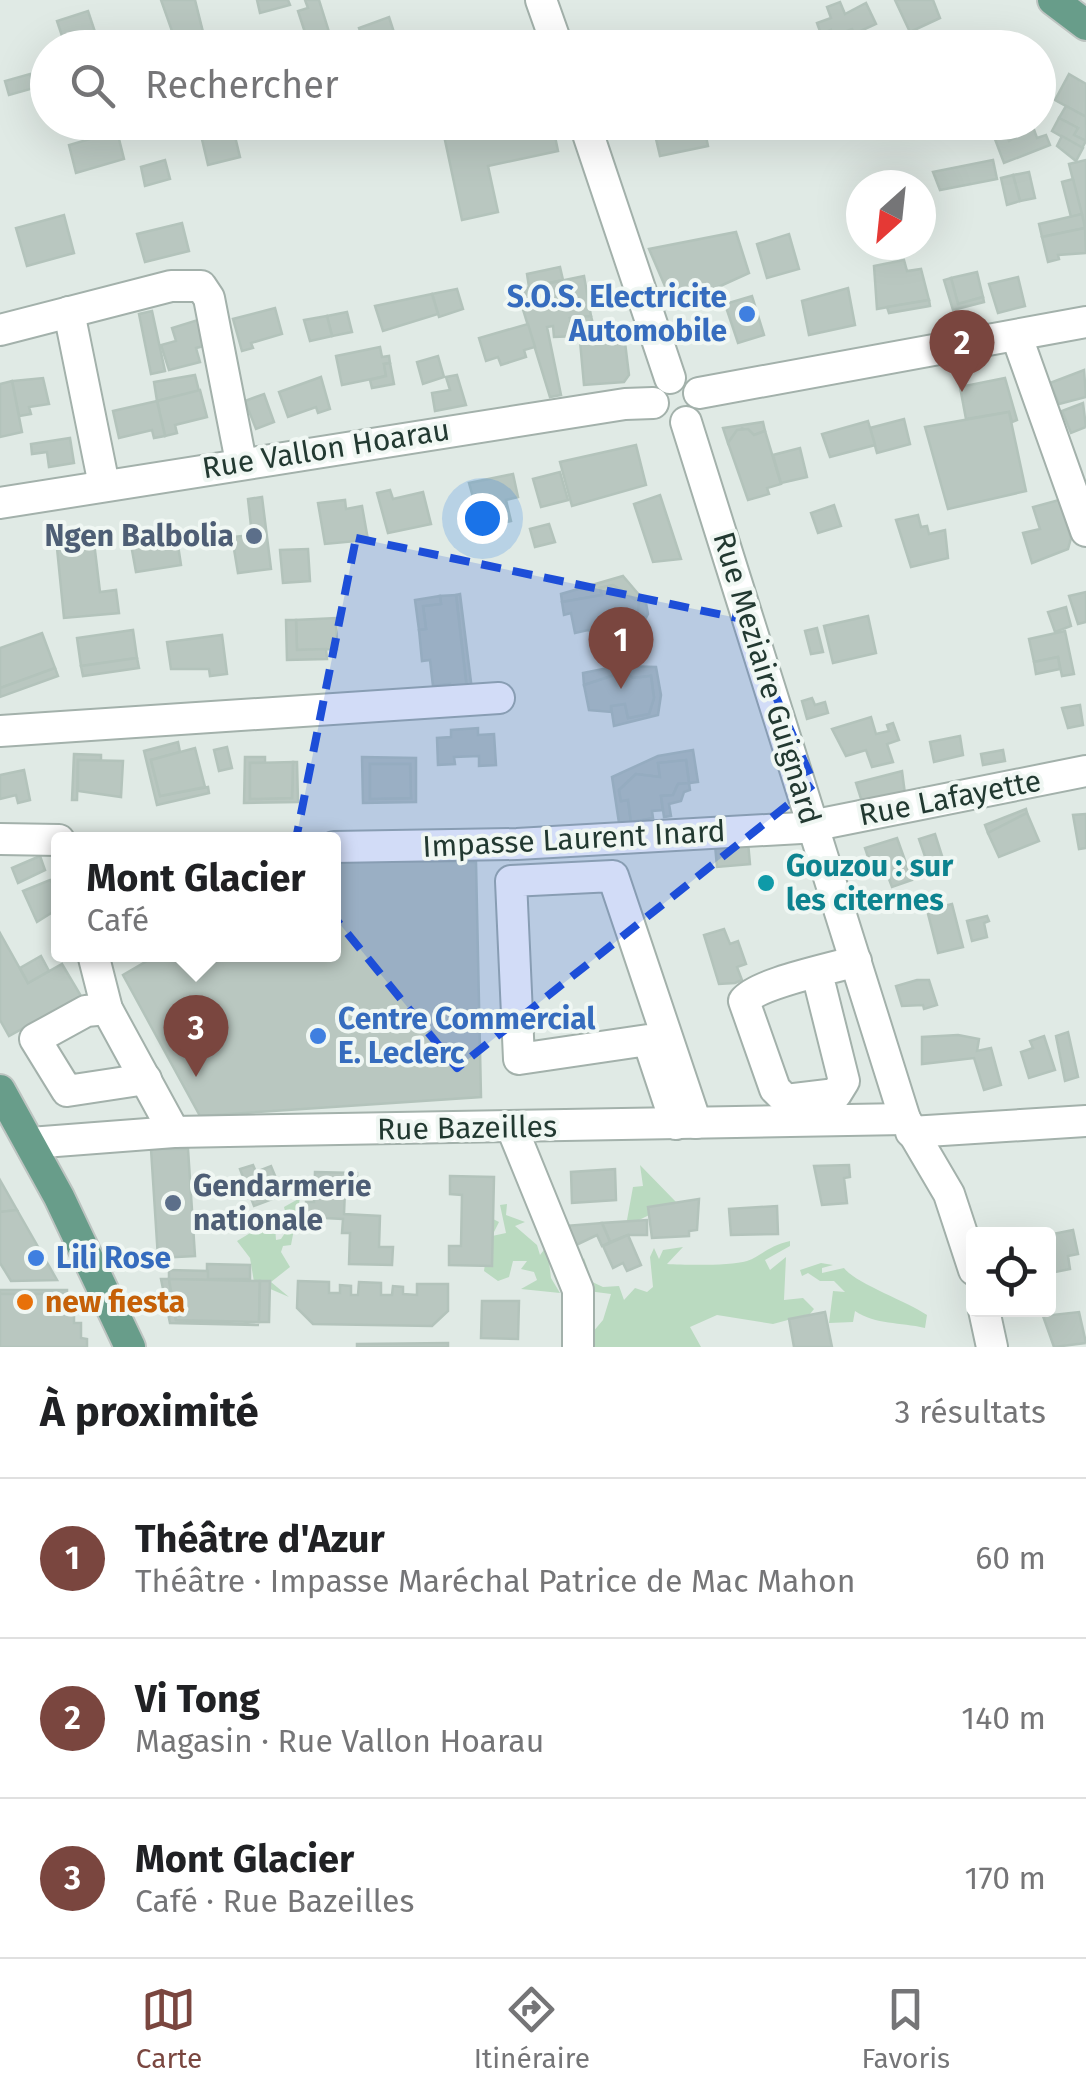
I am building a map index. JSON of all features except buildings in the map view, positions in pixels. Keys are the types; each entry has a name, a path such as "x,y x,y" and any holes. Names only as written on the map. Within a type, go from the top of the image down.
{"main road":[{"path":"1054,0 1086,26"},
{"path":"0,1090 130,1347"}],"street":[{"path":"541,0 552,30"},
{"path":"589,140 662,391 667,422 686,422 699,407 699,394 688,380 662,391"},
{"path":"0,330 171,286 201,286 209,298 242,462"},
{"path":"69,312 104,485"},
{"path":"699,394 1086,322"},
{"path":"1017,337 1078,483 1086,531"},
{"name":"Rue Vallon Hoarau","path":"0,503 626,404 662,391"},
{"name":"Rue Meziaire Guignard","path":"686,422 908,1126 950,1194 966,1245"},
{"path":"0,731 499,698"},
{"name":"Rue Lafayette","path":"814,826 1086,771"},
{"name":"Impasse Laurent Inard","path":"341,847 518,844 814,826"},
{"path":"0,839 51,840"},
{"path":"613,876 686,1123 648,1040 520,1059 511,881 613,876"},
{"path":"95,962 107,1010 174,1132"},
{"path":"817,973 856,962"},
{"path":"107,1010 86,1011 35,1038 67,1092 146,1079"},
{"name":"Rue Bazeilles","path":"30,1143 174,1132 1086,1121"},
{"path":"512,1128 578,1290 578,1347"},
{"path":"986,1317 992,1347"}],"highlighted area":[{"path":"356,538 742,619 814,784 457,1068 291,864"}],"green space":[{"path":"640,1165 676,1202 639,1220 627,1220 633,1187 643,1186"},
{"path":"300,1198 291,1245 283,1246 281,1252 290,1267 271,1282 289,1297 254,1282 250,1258 237,1241 260,1227 275,1226 276,1240 281,1239 289,1227 284,1207"},
{"path":"507,1204 506,1215 525,1222 515,1226 537,1245 540,1255 547,1246 551,1278 560,1293 521,1289 537,1280 534,1272 521,1269 527,1261 513,1261 509,1277 498,1281 484,1271 491,1218 499,1222 492,1236 506,1233 500,1205"},
{"path":"790,1241 790,1246 765,1260 770,1270 786,1257 784,1300 803,1298 814,1309 810,1314 773,1324 717,1315 690,1327 701,1347 595,1347 592,1333 603,1320 611,1294 588,1291 580,1266 584,1258 591,1278 588,1280 603,1287 619,1286 624,1300 635,1288 647,1292 653,1287 650,1257 654,1248 659,1259 663,1250 683,1247 667,1264 719,1264 747,1261"},
{"path":"821,1263 833,1265 822,1268 822,1273 844,1268 859,1280 927,1315 925,1328 880,1321 855,1311 853,1322 829,1323 833,1291 845,1292 834,1281 820,1281 808,1273 802,1276 800,1270"}],"place":[{"name":"S.O.S. Electricite Automobile","path":"747,314"},
{"name":"Vi Tong","path":"962,392"},
{"name":"Ngen Balbolia","path":"254,536"},
{"name":"Théâtre d'Azur","path":"621,689"},
{"name":"Gouzou : sur les citernes","path":"766,883"},
{"name":"Centre Commercial E. Leclerc","path":"318,1036"},
{"name":"Mont Glacier","path":"196,1077"},
{"name":"Gendarmerie nationale","path":"173,1203"},
{"name":"Lili Rose","path":"36,1258"},
{"name":"new fiesta","path":"25,1302"}]}
